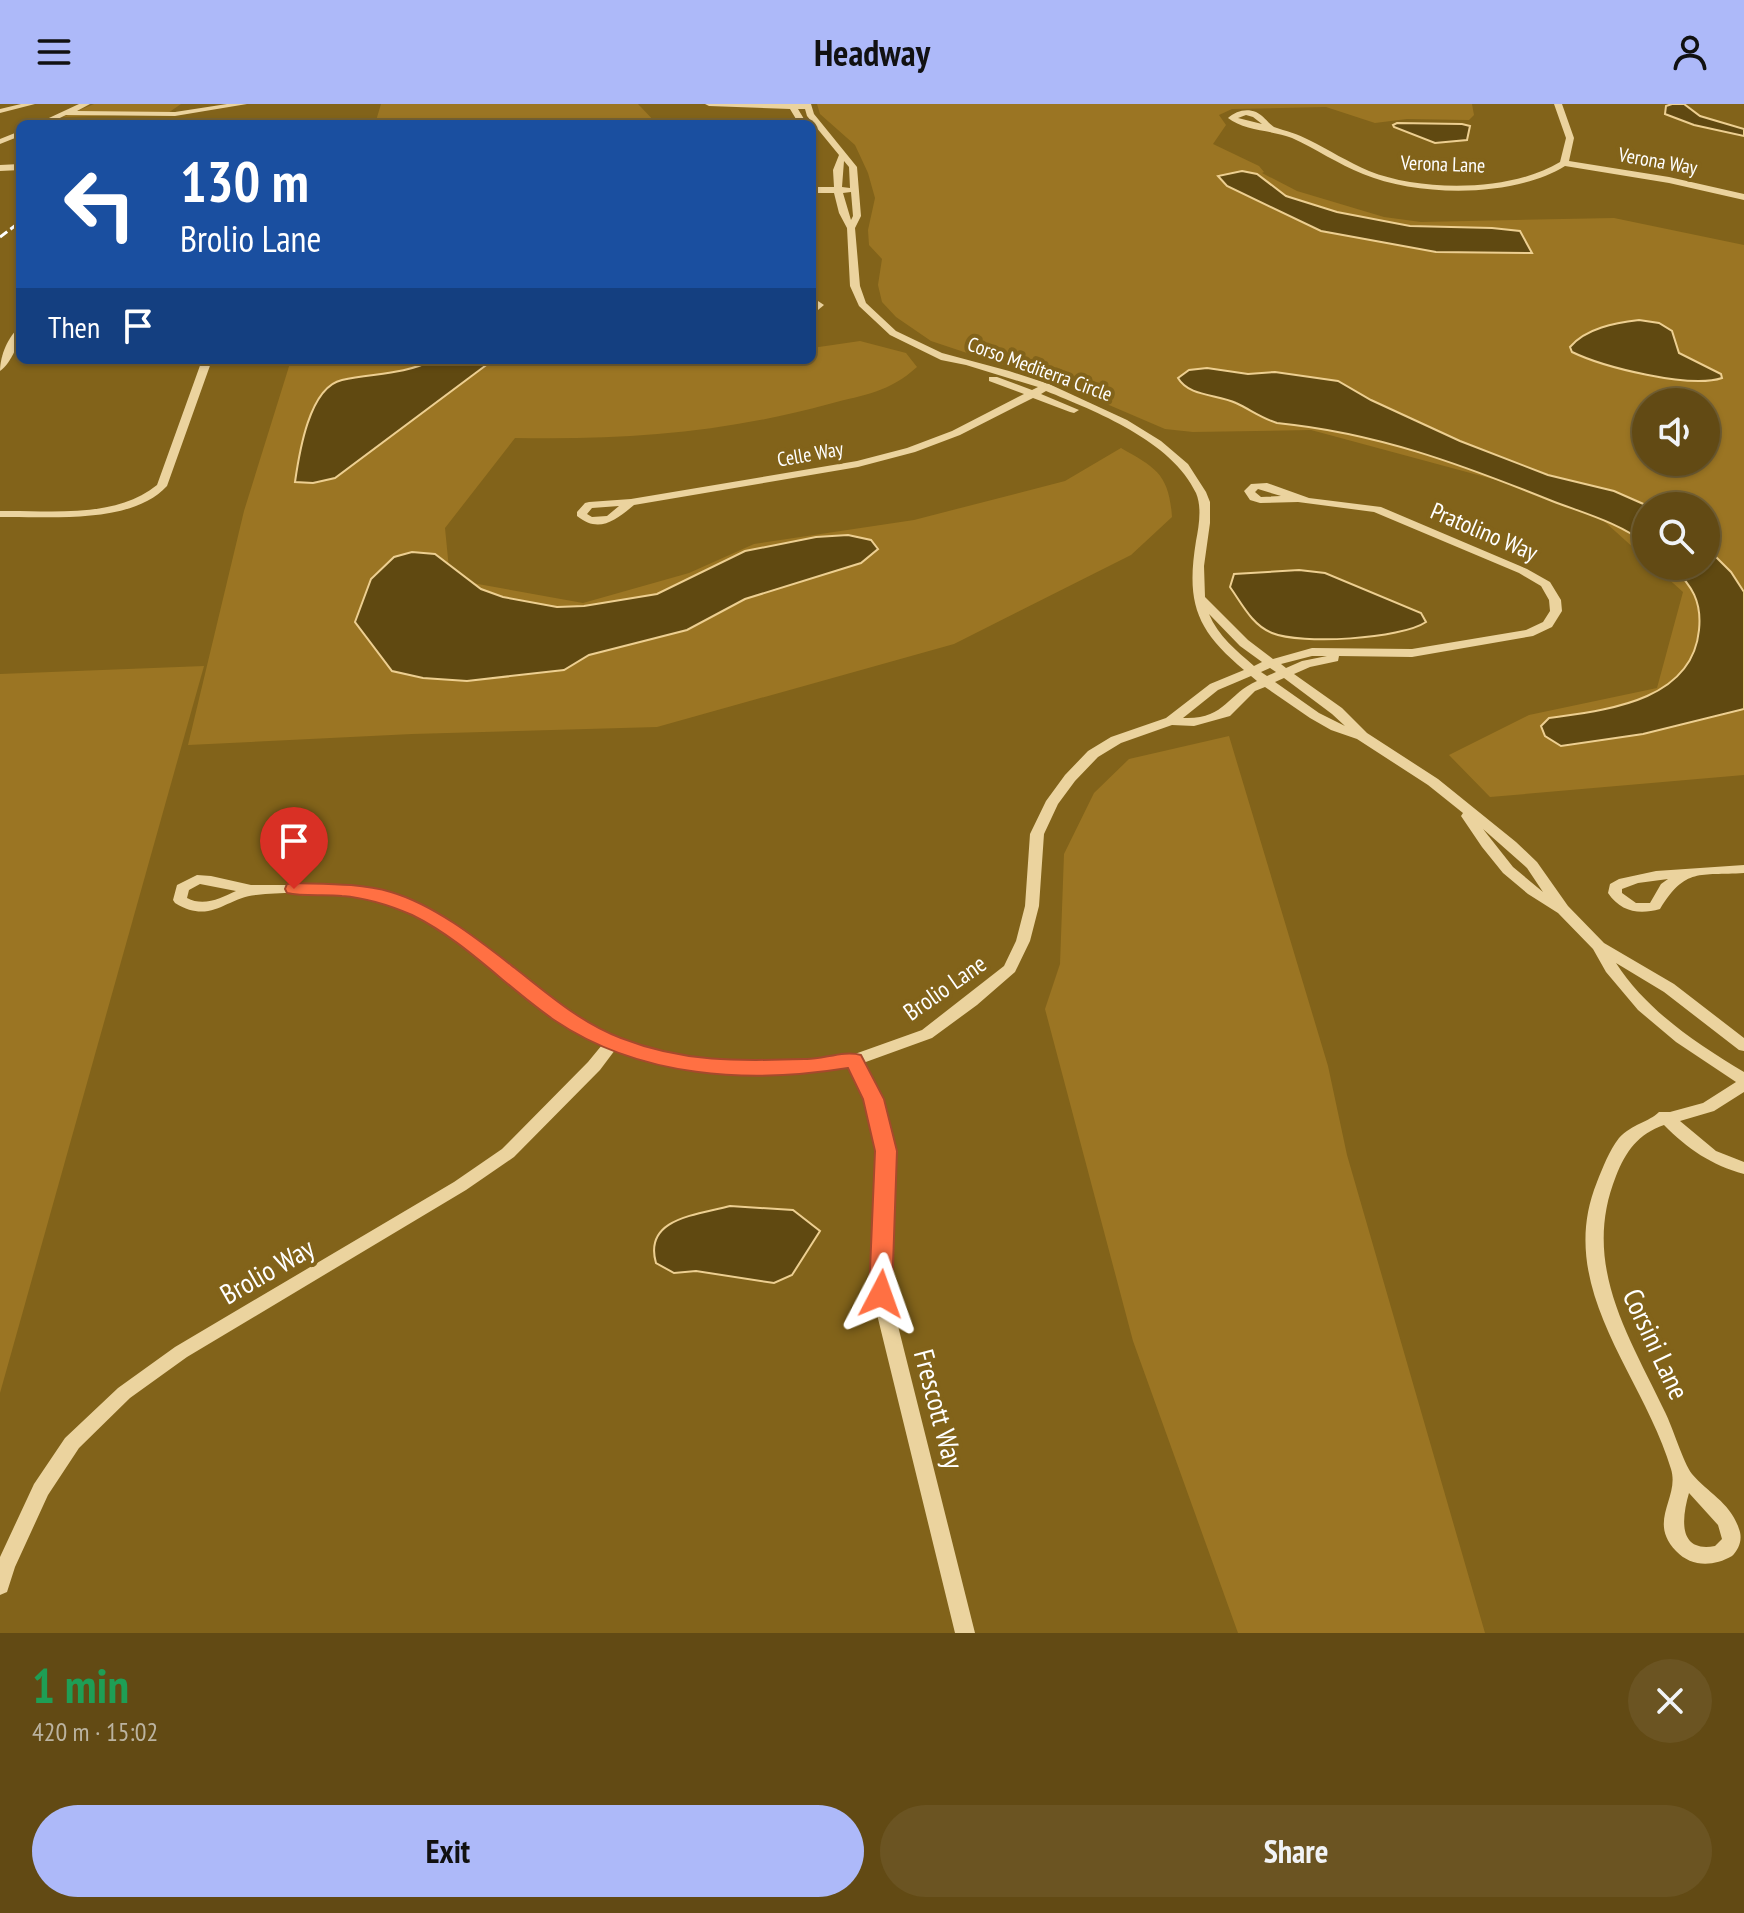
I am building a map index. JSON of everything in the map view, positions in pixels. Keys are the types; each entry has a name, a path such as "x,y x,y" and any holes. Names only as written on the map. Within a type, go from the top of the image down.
{"street":[{"path":"0,111 31,104"},
{"path":"49,120 86,104"},
{"path":"64,113 184,114 243,104"},
{"path":"709,104 807,105"},
{"path":"758,106 773,104"},
{"path":"1558,104 1570,138 1564,163"},
{"name":"Corso Mediterra Circle","path":"807,105 853,167 857,216 851,228 855,286 862,304 873,318 893,333 956,365 1033,390 1099,419 1126,425 1166,449 1186,468 1202,494 1204,515 1198,570 1200,598 1208,627 1252,670 1327,723 1362,736"},
{"name":"Verona Lane","path":"1267,125 1310,142 1368,173 1424,185 1518,182 1551,173 1564,163"},
{"path":"816,132 828,137"},
{"name":"Corso Mediterra Circle","path":"843,154 837,166 842,216 851,228"},
{"name":"Verona Way","path":"1564,163 1744,197"},
{"path":"816,189 856,188"},
{"path":"0,368 16,338"},
{"path":"0,514 111,509 138,503 157,492 162,486 206,364"},
{"name":"Celle Way","path":"631,502 858,464 911,450 956,433 1033,390"},
{"name":"Pratolino Way","path":"1252,670 1312,652 1342,655 1412,653 1529,633 1548,624 1556,611 1555,600 1546,584 1523,571 1377,509 1353,502 1298,499"},
{"name":"Corso Mediterra Circle","path":"1200,598 1244,643 1337,711 1362,736 1433,782 1465,810 1500,862 1533,894 1563,909 1599,946 1625,989 1696,1050 1744,1081"},
{"name":"Pratolino Way","path":"1267,680 1342,655"},
{"name":"Brolio Lane","path":"251,890 343,890 387,897 423,913 501,967 562,1016 612,1043 672,1062 720,1069 813,1066 854,1060 927,1034 1010,969 1023,941 1032,906 1037,834 1051,804 1093,754 1116,740 1171,721 1214,687 1252,670"},
{"name":"Brolio Lane","path":"1171,721 1194,722 1225,713 1243,693 1267,680"},
{"path":"1682,875 1744,869"},
{"name":"Corso Mediterra Circle","path":"1599,946 1669,988 1744,1046"},
{"name":"Brolio Way","path":"0,1586 5,1567 41,1490 72,1443 124,1393 181,1352 460,1186 508,1153 594,1066 612,1043"},
{"name":"Frescott Way","path":"854,1060 874,1099 886,1151 881,1294 965,1633"},
{"path":"1665,1116 1705,1109 1744,1081"},
{"path":"1665,1116 1692,1145 1724,1164 1744,1168"},
{"name":"Corsini Lane","path":"1665,1116 1640,1128 1617,1154 1597,1201 1593,1247 1600,1294 1663,1425 1683,1477"}],"shaded area":[{"path":"94,104 181,104 168,113 63,117"},
{"path":"381,104 638,104 653,120 376,120"},
{"path":"817,104 1472,104 1474,115 1469,120 1407,119 1375,123 1326,107 1232,109 1219,115 1226,125 1213,144 1259,166 1262,173 1297,191 1384,217 1421,222 1614,218 1744,245 1744,775 1490,797 1449,755 1529,715 1657,688 1683,592 1670,580 1720,580 1720,492 1632,492 1632,546 1585,504 1311,430 1193,432 1165,429 1060,384 931,341 896,317 882,302 878,285 882,259 869,245 868,230 875,198 855,145 820,114"},
{"path":"1684,104 1700,116 1744,129 1744,136 1694,125 1665,114 1666,106"},
{"path":"1397,123 1470,126 1467,140 1435,143 1394,127"},
{"path":"1242,171 1257,174 1286,196 1337,212 1410,226 1520,231 1532,253 1436,252 1321,231 1227,186 1218,176"},
{"path":"1639,320 1659,323 1672,331 1679,353 1721,374 1722,378 1708,381 1669,379 1604,364 1572,352 1570,347 1584,335 1611,325"},
{"path":"860,341 906,353 917,367 876,392 751,422 635,436 515,438 445,528 450,579 583,603 689,573 754,544 914,520 1065,481 1121,448 1152,467 1164,482 1172,517 1131,555 954,644 657,727 412,734 188,745 244,511 290,364 816,364 816,347"},
{"path":"422,364 488,364 335,478 313,483 295,482 308,423 321,395 331,385 342,380"},
{"path":"1207,368 1248,374 1275,372 1338,381 1371,400 1460,441 1548,475 1614,491 1632,499 1632,535 1601,519 1418,452 1349,434 1266,419 1229,400 1189,389 1178,378 1189,370"},
{"path":"848,535 871,540 878,549 861,563 745,599 687,630 589,655 564,670 467,681 423,678 392,671 355,622 371,579 394,557 412,552 435,554 481,589 503,597 557,607 584,606 657,594 745,551 816,537"},
{"path":"1720,561 1744,592 1744,709 1643,734 1561,746 1545,736 1541,726 1549,718 1619,706 1663,687 1680,673 1693,654 1699,630 1699,611 1685,580 1720,580"},
{"path":"1299,570 1325,573 1421,613 1426,622 1395,633 1374,636 1327,639 1286,637 1259,625 1230,587 1234,574"},
{"path":"204,666 0,1393 0,674"},
{"path":"1229,736 1328,1066 1347,1155 1485,1633 1238,1633 1133,1341 1045,1009 1060,964 1064,854 1094,793 1129,759"},
{"path":"730,1206 793,1210 820,1231 792,1275 774,1283 696,1271 674,1273 656,1263 654,1248 657,1236 665,1228 689,1216"}],"railway":[{"path":"0,237 16,225"}],"route":[{"path":"294,889 343,890 387,897 423,913 501,967 562,1016 612,1043 672,1062 720,1069 813,1066 854,1060 874,1099 886,1151 881,1294"}]}
